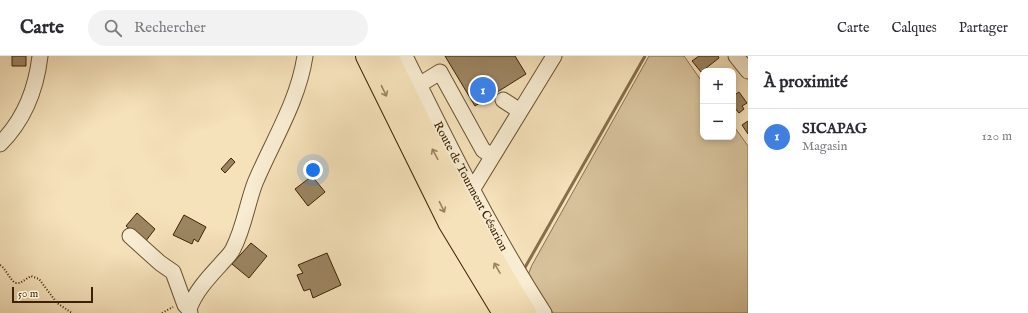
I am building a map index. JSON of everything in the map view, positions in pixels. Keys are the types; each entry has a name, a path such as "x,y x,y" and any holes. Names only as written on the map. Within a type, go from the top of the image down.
{"highway":[{"path":"367,56 449,222 504,313"},
{"path":"387,56 436,156 509,288 525,313"},
{"path":"509,288 529,313"}],"street":[{"path":"0,144 22,116 28,103 34,86 40,56"},
{"path":"130,236 160,263 173,272 185,305 190,311 199,290 232,251 238,239 256,182 296,93 305,56"},
{"name":"Route de Tourment Césarion","path":"405,56 472,190 515,268 544,313"},
{"path":"472,190 554,56"},
{"path":"736,56 748,72"},
{"path":"419,85 440,72 483,150 492,156"},
{"path":"503,100 520,110"}],"path":[{"path":"0,264 4,268 9,278 15,283 20,283 31,276 39,279 57,304 72,313"}],"shaded area":[{"path":"649,56 684,56 700,79 700,140 736,140 736,129 748,146 748,313 553,313 528,275 532,265"}],"building":[{"path":"12,56 26,56 26,66 12,66"},
{"path":"445,56 515,56 526,74 475,106"},
{"path":"699,56 718,56 719,58 706,68 700,68 700,71 692,61"},
{"path":"739,92 747,103 742,106 744,109 739,113 736,110 736,94"},
{"path":"748,121 748,134 742,125"},
{"path":"231,158 235,162 225,173 221,169"},
{"path":"312,176 325,192 308,206 295,189"},
{"path":"137,213 155,229 145,242 126,226"},
{"path":"184,215 206,227 198,242 194,239 192,244 173,235"},
{"path":"251,243 267,256 249,278 232,264"},
{"path":"327,253 341,285 313,298 310,289 304,291 297,275 303,273 298,265"}],"waterway":[{"path":"523,271 645,56"}],"place":[{"name":"SICAPAG","path":"483,90"}]}
